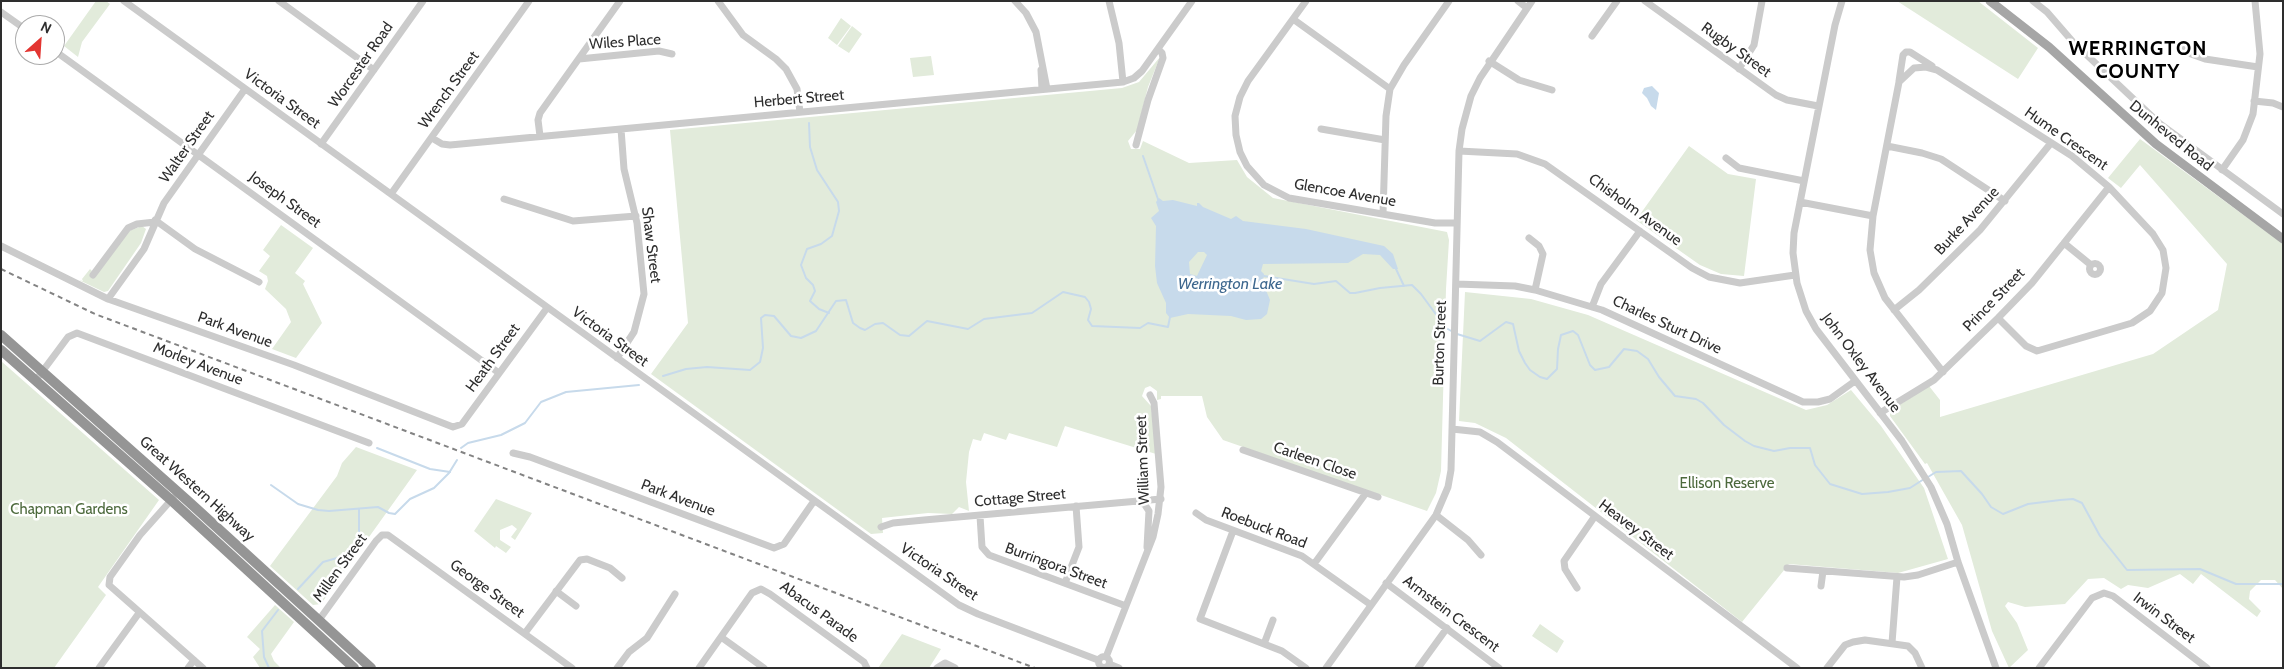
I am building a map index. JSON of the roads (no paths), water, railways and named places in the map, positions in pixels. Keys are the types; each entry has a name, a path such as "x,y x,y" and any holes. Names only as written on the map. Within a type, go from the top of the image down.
{"highway":[{"name":"Great Western Highway","path":"1,335 178,492 371,668"},
{"name":"Great Western Highway","path":"1,350 171,500 354,668"}],"main road":[{"name":"Dunheved Road","path":"1990,1 2049,47 2156,144 2283,238"},
{"name":"Dunheved Road","path":"2000,1 2042,38 2049,47"}],"street":[{"name":"Victoria Street","path":"124,1 959,605 1098,660 1101,657 1107,660"},
{"path":"279,1 374,70"},
{"name":"Worcester Road","path":"321,144 423,1"},
{"name":"Wrench Street","path":"391,194 529,1"},
{"path":"540,136 538,120 540,113 620,1"},
{"path":"718,1 745,37 776,58 786,68 797,89 800,112"},
{"path":"1015,1 1026,13 1034,27 1042,59 1044,89"},
{"path":"1109,1 1116,28 1122,82"},
{"name":"Herbert Street","path":"432,138 446,145 1122,82 1137,76 1158,50 1192,1"},
{"name":"Glencoe Avenue","path":"1306,1 1242,92 1235,122 1240,152 1256,177 1270,189 1284,196 1435,223 1457,223"},
{"path":"1383,214 1386,111 1390,89 1399,71 1449,1"},
{"path":"1518,1 1529,4"},
{"path":"1592,36 1617,1"},
{"name":"Rugby Street","path":"1645,1 1780,97 1818,106"},
{"path":"1739,69 1754,45 1762,1"},
{"name":"John Oxley Avenue","path":"1842,1 1837,14 1818,106 1793,242 1795,275 1799,292 1810,320 1921,469 1931,487 1947,524 1958,562 1996,667"},
{"path":"2033,1 2049,14 2073,42 2159,123 2283,214"},
{"path":"2222,170 2246,135 2251,120 2260,46 2255,1"},
{"name":"Burton Street","path":"1326,668 1436,515 1448,487 1452,429 1460,152 1468,106 1478,82 1489,62 1529,4"},
{"path":"1,12 15,22"},
{"path":"1293,20 1390,89"},
{"path":"2182,46 2191,54 2211,61 2258,67"},
{"path":"1136,145 1162,58 1162,53 1158,50"},
{"name":"Wiles Place","path":"579,59 659,51 672,54"},
{"name":"Hume Crescent","path":"1943,372 1881,292 1872,265 1869,242 1903,56 1907,51 2072,156 2110,187 2153,234 2163,250 2166,263 2165,280 2160,298 2153,308 2132,323 2037,351 2026,346 1998,318"},
{"name":"Joseph Street","path":"65,58 499,372"},
{"path":"1489,62 1518,80 1552,90"},
{"path":"1899,82 1907,73 1918,67 1937,70"},
{"name":"Walter Street","path":"108,299 144,249 162,206 245,89"},
{"path":"2254,101 2273,103 2283,107"},
{"name":"Shaw Street","path":"617,358 634,332 644,297 636,216 624,169 621,129"},
{"path":"1321,129 1385,140"},
{"name":"Burke Avenue","path":"1894,310 1926,284 1980,230 2051,143"},
{"path":"1887,146 1922,152 1941,159 2005,201"},
{"name":"Chisholm Avenue","path":"1460,152 1510,153 1538,160 1558,172 1692,268 1715,279 1747,283 1795,275"},
{"path":"1726,158 1738,168 1804,180"},
{"name":"Prince Street","path":"1880,413 1934,380 1998,318 2028,287 2110,187"},
{"path":"504,199 574,221 636,216"},
{"path":"1800,202 1873,216"},
{"path":"93,275 128,228 137,224 155,221 195,249 259,282"},
{"path":"1592,307 1599,287 1640,231"},
{"path":"1529,238 1539,246 1544,254 1535,290"},
{"path":"2064,243 2091,265"},
{"name":"Park Avenue","path":"1,246 108,299 294,365 450,426 462,424"},
{"name":"Charles Sturt Drive","path":"1456,284 1515,286 1535,290 1610,313 1800,401 1814,403 1830,399 1855,381"},
{"name":"Heath Street","path":"462,424 547,308"},
{"name":"Morley Avenue","path":"36,380 68,337 72,334 80,334 369,443"},
{"name":"William Street","path":"1107,660 1153,537 1161,499 1154,402 1150,395"},
{"name":"Heavey Street","path":"1452,429 1476,431 1491,438 1797,668"},
{"name":"Carleen Close","path":"1243,450 1378,497"},
{"name":"Park Avenue","path":"513,453 530,457 774,548 784,544 814,501"},
{"path":"178,492 140,535 109,580 111,588 203,668"},
{"path":"1314,564 1366,493"},
{"name":"Cottage Street","path":"881,527 893,523 1161,499"},
{"name":"William Street","path":"1137,500 1145,505 1149,511 1147,552"},
{"path":"1065,583 1079,547 1076,506"},
{"name":"Roebuck Road","path":"1196,513 1206,520 1302,556 1370,605"},
{"path":"1436,515 1468,540 1481,555"},
{"name":"Burringora Street","path":"980,516 982,546 989,555 1126,606"},
{"path":"1577,588 1565,568 1564,561 1596,516"},
{"path":"1233,530 1200,619 1282,650 1306,668"},
{"name":"Millen Street","path":"319,620 374,544 385,535"},
{"name":"George Street","path":"385,535 392,537 572,668"},
{"path":"525,633 575,565 583,559 610,568 622,578"},
{"path":"1787,568 1897,577 1918,575 1958,562"},
{"path":"1821,586 1822,571"},
{"path":"1892,643 1897,577"},
{"name":"Armstein Crescent","path":"1386,583 1499,668"},
{"name":"Abacus Parade","path":"698,668 752,593 761,590 770,594 864,662 866,668"},
{"path":"556,591 576,606"},
{"name":"Irwin Street","path":"2039,668 2092,598 2104,593 2113,596 2207,668"},
{"path":"617,668 629,652 646,638 676,594"},
{"path":"99,668 140,612"},
{"path":"1264,644 1273,620"},
{"path":"1418,668 1446,628"},
{"path":"721,637 764,668"},
{"path":"1826,668 1849,643 1861,640 1904,644 1911,648 1922,668"},
{"path":"188,668 194,660"},
{"path":"1107,660 1119,668"},
{"path":"937,668 945,663 955,668"}],"water":[{"path":"1652,86 1659,93 1656,110 1642,93 1644,88"},
{"name":"Werrington Lake","path":"1159,198 1163,201 1173,200 1197,206 1197,203 1199,203 1203,207 1231,219 1236,216 1243,221 1306,229 1384,246 1393,254 1398,269 1393,269 1380,255 1363,254 1348,263 1263,264 1261,271 1264,274 1263,283 1270,300 1267,314 1261,319 1246,320 1231,316 1188,314 1170,318 1166,313 1166,303 1157,283 1155,266 1156,226 1151,218 1159,211 1156,202","holes":["1198,252 1204,252 1207,255 1197,276 1190,274 1189,262"]}],"waterway":[{"path":"809,123 810,147 817,170 838,202 839,211 832,236 821,244 807,249 801,265 806,278 813,285 815,291 810,301 819,309 829,313"},
{"path":"1143,156 1159,202"},
{"path":"1396,269 1404,286"},
{"path":"1264,276 1314,284 1336,281 1350,293 1412,285 1446,328 1453,332"},
{"path":"663,376 686,369 707,367 750,370 760,362 763,348 761,318 765,315 774,316 791,336 801,338 816,331 836,301 846,300 853,323 860,328 865,330 875,324 883,323 900,335 909,336 927,321 968,329 984,319 1032,313 1063,292 1085,297 1091,309 1088,320 1092,326 1140,328 1148,323 1168,327 1170,317"},
{"path":"1457,334 1480,341 1506,322 1513,324 1519,351 1525,363 1530,370 1540,377 1547,379 1557,369 1561,335 1573,331 1578,335 1590,365 1595,370 1609,367 1624,349 1637,351 1648,359 1659,377 1675,396 1696,399 1703,403 1724,425 1745,441 1754,446 1774,451 1790,448 1810,448 1815,465 1830,484 1862,494 1910,488 1924,479"},
{"path":"461,448 468,443 501,435 525,423 541,402 566,392 639,385"},
{"path":"377,448 430,469 450,472"},
{"path":"271,485 298,504 318,510 329,511 378,507 395,514 410,499 434,488 449,473 457,460"},
{"path":"1928,477 1936,472 1961,471 1991,507 2003,514 2028,504 2073,499 2082,503 2100,536 2127,570 2200,569 2236,584 2283,584"},
{"path":"298,589 323,562 351,552 359,537 359,509"},
{"path":"269,668 264,657 262,631 278,610"}],"railway":[{"path":"1,269 95,314 1035,668"}],"district":[{"name":"WERRINGTON COUNTY","path":"2138,60"}],"park label":[{"name":"Ellison Reserve","path":"1727,484"},
{"name":"Chapman Gardens","path":"69,510"}]}
